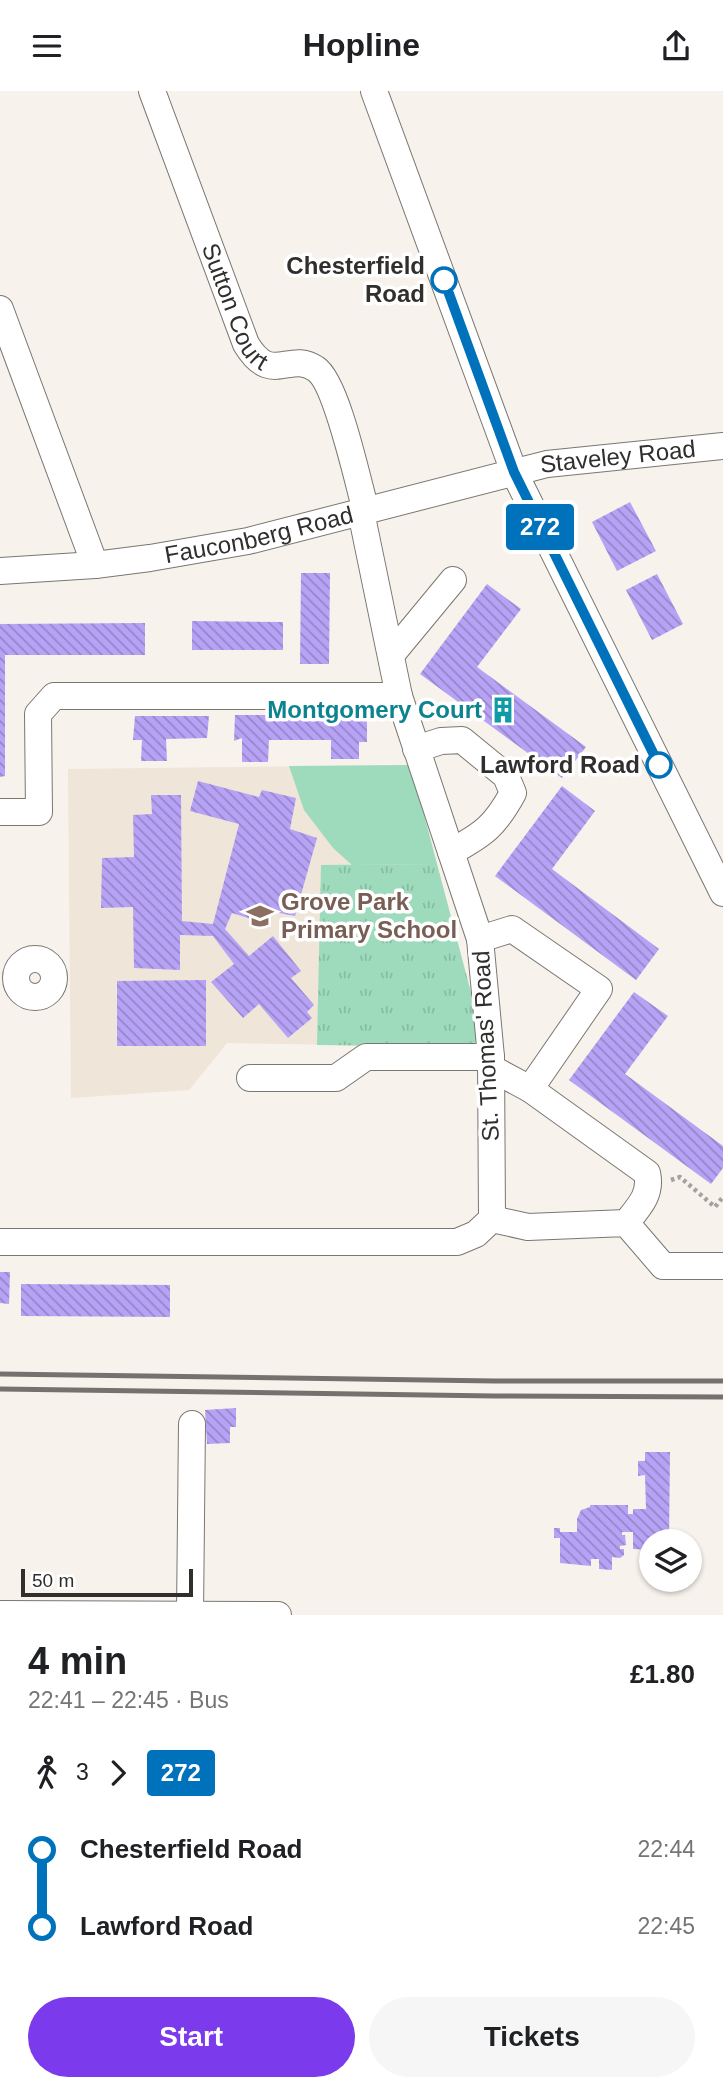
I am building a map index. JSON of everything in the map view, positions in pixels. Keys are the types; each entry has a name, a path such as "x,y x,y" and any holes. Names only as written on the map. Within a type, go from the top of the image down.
{"street":[{"name":"Sutton Court","path":"152,91 246,344 256,360 264,365 301,364 319,370 333,394 363,512"},
{"path":"374,91 514,472 723,893"},
{"path":"0,309 95,565"},
{"name":"Staveley Road","path":"514,472 547,464 723,446"},
{"name":"Fauconberg Road","path":"0,571 95,565 248,541 514,472"},
{"name":"St. Thomas' Road","path":"363,512 399,696 480,939 491,1063 492,1219"},
{"path":"391,655 453,580"},
{"path":"0,812 38,812 38,715 54,696 399,696"},
{"path":"416,749 441,740 462,740 506,776 513,793 500,816 482,835 451,852"},
{"path":"480,939 512,929 599,989 530,1089"},
{"path":"0,1242 457,1242 476,1234 492,1219 528,1227 626,1223 643,1202 650,1186 647,1173 491,1063 366,1057 336,1079 250,1078"},
{"path":"626,1223 663,1266 723,1266"},
{"path":"190,1613 192,1424"},
{"path":"0,1614 278,1615"}],"path":[{"path":"650,1186 680,1177 715,1207 723,1197"}],"shaded area":[{"name":"Grove Park Primary School","path":"411,765 482,1034 471,1047 227,1043 189,1090 71,1098 68,769"}],"green space":[{"path":"411,765 437,864 352,865 333,848 304,810 289,766"},
{"path":"437,864 482,1034 471,1047 317,1045 321,865"}],"building":[{"path":"630,502 656,551 617,571 592,522"},
{"path":"301,573 330,573 329,664 300,664"},
{"path":"657,574 683,624 652,640 626,590"},
{"name":"Montgomery Court","path":"487,584 521,609 477,667 586,747 562,778 420,674"},
{"path":"192,621 283,622 283,650 192,650"},
{"path":"145,623 145,655 5,655 5,776 0,777 0,624"},
{"path":"235,715 367,715 367,742 359,742 359,759 331,759 331,740 269,740 268,762 242,762 242,738 234,741"},
{"path":"135,716 209,716 207,738 166,739 167,761 141,761 142,740 133,740"},
{"path":"198,781 259,797 262,790 296,798 290,829 317,838 295,916 264,910 261,922 232,913 225,929 249,956 273,936 301,971 291,978 314,1005 307,1012 312,1018 288,1038 259,1004 243,1018 211,982 234,964 213,936 180,935 180,970 134,968 133,907 101,908 102,858 134,857 133,815 152,814 151,795 181,795 182,921 213,924 239,824 190,811"},
{"path":"562,786 595,811 552,869 659,949 636,980 495,876"},
{"path":"206,980 206,1046 117,1046 117,981"},
{"path":"634,992 668,1016 625,1074 723,1146 723,1168 711,1184 569,1080"},
{"path":"0,1272 10,1272 9,1304 0,1303"},
{"path":"21,1284 170,1285 170,1317 21,1316"},
{"path":"236,1408 236,1427 230,1427 230,1443 207,1444 205,1410"},
{"path":"645,1452 670,1452 669,1529 639,1529 639,1549 633,1549 633,1532 622,1532 626,1545 620,1546 620,1549 624,1549 624,1555 620,1558 612,1557 612,1570 599,1569 599,1559 591,1559 591,1566 560,1563 560,1538 554,1538 554,1528 560,1528 560,1532 577,1532 577,1519 581,1510 590,1505 628,1505 628,1514 633,1514 633,1509 646,1509 645,1475 638,1476 638,1461 645,1461"}],"railway":[{"path":"0,1374 495,1381 723,1381"},
{"path":"0,1389 723,1397"}],"bus line":[{"name":"272","path":"444,280 514,472 659,765"}],"place":[{"name":"Chesterfield Road","path":"444,280"},
{"name":"Montgomery Court","path":"503,710"},
{"name":"Lawford Road","path":"659,765"},
{"name":"Grove Park Primary School","path":"260,916"}]}
